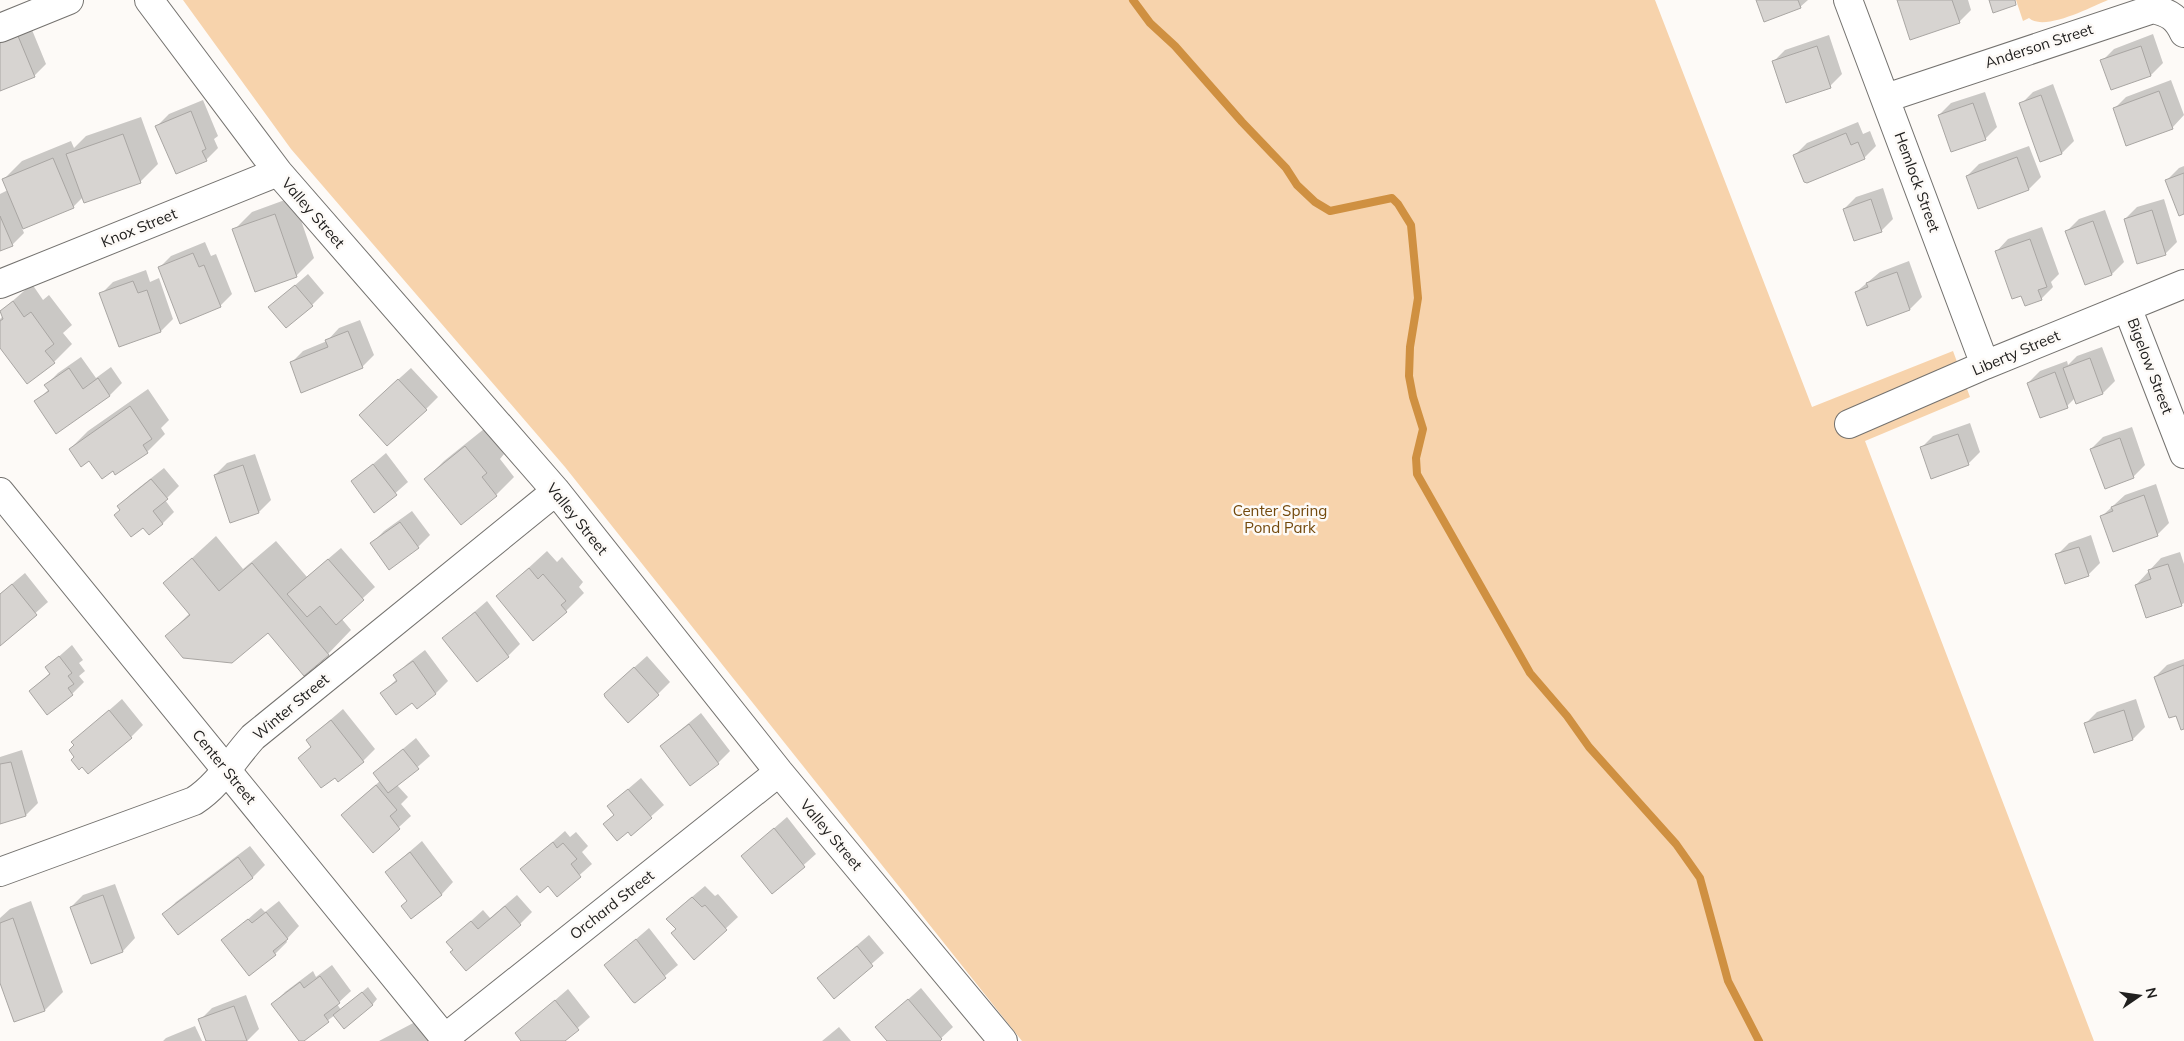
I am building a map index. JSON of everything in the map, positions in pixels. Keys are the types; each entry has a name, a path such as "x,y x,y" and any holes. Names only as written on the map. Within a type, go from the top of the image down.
{"street":[{"path":"0,28 69,0"},
{"name":"Valley Street","path":"149,0 278,172 556,491 779,772 1003,1041"},
{"name":"Hemlock Street","path":"1848,0 1985,365"},
{"name":"Anderson Street","path":"1886,98 2153,9 2166,12 2177,19 2184,33"},
{"name":"Knox Street","path":"0,284 278,172"},
{"name":"Liberty Street","path":"1848,424 1985,365 2184,284"},
{"name":"Bigelow Street","path":"2127,307 2184,454"},
{"name":"Winter Street","path":"0,872 194,801 217,783 238,753 253,737 556,491"},
{"name":"Center Street","path":"0,492 446,1039"},
{"name":"Orchard Street","path":"446,1039 779,772"}],"green space":[{"name":"Center Spring Pond Park","path":"183,0 1655,0 1812,407 1953,351 1970,397 1865,441 2094,1041 1022,1041 565,467 291,149"},
{"path":"2016,0 2108,0 2068,17 2036,22 2029,18 2023,21"}],"building":[{"path":"1756,0 1798,0 1801,8 1764,22"},
{"path":"1897,0 1952,0 1960,23 1910,40"},
{"path":"1989,0 2015,0 2016,5 1993,13"},
{"path":"18,36 35,77 0,91 0,43"},
{"path":"1817,46 1831,88 1786,103 1772,61"},
{"path":"2141,46 2151,76 2111,90 2100,60"},
{"path":"2159,91 2173,129 2126,146 2113,108"},
{"path":"2041,95 2062,154 2040,162 2019,103"},
{"path":"1973,103 1986,140 1951,152 1938,115"},
{"path":"191,111 206,149 202,151 207,161 176,174 155,126"},
{"path":"1846,133 1851,145 1858,142 1865,159 1807,183 1804,182 1793,155"},
{"path":"123,134 141,183 84,203 66,154"},
{"path":"2017,157 2029,190 1978,209 1966,176"},
{"path":"53,158 74,208 23,229 2,179"},
{"path":"2184,173 2184,214 2179,216 2165,180"},
{"path":"1871,199 1882,232 1854,241 1843,209"},
{"path":"2152,210 2166,255 2137,264 2124,219"},
{"path":"275,214 297,277 255,292 232,229"},
{"path":"0,216 13,246 0,251"},
{"path":"2093,221 2112,275 2085,285 2065,231"},
{"path":"2030,239 2047,287 2038,290 2042,300 2025,306 2021,296 2012,299 1995,251"},
{"path":"193,253 199,267 204,265 221,307 180,324 158,267"},
{"path":"1897,272 1910,310 1867,326 1855,292 1868,287 1866,283"},
{"path":"133,281 138,293 147,290 161,332 119,347 99,293"},
{"path":"295,285 313,306 286,328 268,307"},
{"path":"13,301 24,317 31,312 54,344 45,351 55,363 27,384 0,348 0,321 3,319 0,311"},
{"path":"348,331 363,368 301,393 290,362 328,347 325,340"},
{"path":"2090,358 2103,394 2076,404 2063,368"},
{"path":"69,368 83,389 98,378 110,396 56,434 34,401 49,391 44,385"},
{"path":"2055,372 2068,408 2040,418 2027,383"},
{"path":"398,379 427,410 387,446 359,415"},
{"path":"130,406 152,439 143,445 148,453 115,475 113,471 102,479 89,461 81,467 69,449"},
{"path":"1958,434 1969,465 1931,479 1920,447"},
{"path":"2120,438 2134,478 2105,489 2090,449"},
{"path":"465,446 487,473 482,477 497,496 461,525 424,479"},
{"path":"373,464 397,495 374,513 351,481"},
{"path":"243,465 259,513 230,523 214,475"},
{"path":"151,479 168,499 153,511 163,524 149,535 143,528 131,537 114,515 120,510 117,506"},
{"path":"2144,495 2158,536 2113,552 2100,516 2113,511 2111,507"},
{"path":"400,522 419,548 389,570 370,543"},
{"path":"2079,547 2089,576 2065,584 2055,554"},
{"path":"192,558 219,591 252,563 329,655 304,676 268,633 232,663 183,658 165,636 190,615 163,583"},
{"path":"328,559 364,600 336,625 320,606 307,617 287,594"},
{"path":"2168,564 2182,606 2146,618 2135,585 2151,579 2148,570"},
{"path":"529,568 538,579 543,574 566,601 561,605 567,612 533,641 496,596"},
{"path":"12,584 37,615 0,646 0,594"},
{"path":"475,612 509,657 477,682 442,638"},
{"path":"59,656 72,673 68,676 74,684 68,688 73,695 47,715 29,691 50,674 45,667"},
{"path":"413,661 436,694 417,709 412,703 396,715 380,693 397,681 393,675"},
{"path":"2184,665 2184,729 2181,730 2176,716 2169,718 2154,677"},
{"path":"634,667 659,695 628,723 604,694"},
{"path":"109,710 132,738 88,774 82,767 79,770 71,760 74,757 69,750 74,745 71,742"},
{"path":"2124,710 2133,740 2094,753 2084,723"},
{"path":"331,720 364,762 338,782 335,778 321,788 298,758 311,747 306,740"},
{"path":"689,724 719,764 690,786 660,746"},
{"path":"403,749 419,769 388,793 373,773"},
{"path":"11,762 26,816 0,824 0,764"},
{"path":"376,785 397,810 390,816 400,829 373,853 341,815"},
{"path":"628,789 652,818 631,836 628,832 617,841 603,824 614,815 607,806"},
{"path":"774,828 805,867 772,894 741,856"},
{"path":"553,842 557,848 563,843 577,859 571,864 581,877 557,897 548,886 540,893 520,869"},
{"path":"410,852 442,895 411,919 401,906 407,901 385,872"},
{"path":"238,857 253,878 178,935 162,914"},
{"path":"103,895 123,952 91,964 70,907"},
{"path":"692,897 702,907 705,905 727,930 694,960 671,933 676,929 666,919"},
{"path":"505,906 521,925 466,971 450,952 453,950 446,942 471,921 478,929"},
{"path":"266,912 288,939 273,951 276,955 249,976 221,940 248,919 252,923"},
{"path":"13,918 45,1011 14,1022 0,983 0,923"},
{"path":"636,939 666,978 635,1003 604,965"},
{"path":"857,946 873,966 834,999 817,978"},
{"path":"320,976 340,1003 324,1015 329,1022 304,1041 299,1041 271,1004 300,982 304,988"},
{"path":"362,992 373,1005 344,1029 333,1015"},
{"path":"908,999 942,1039 940,1041 887,1041 875,1027"},
{"path":"555,1000 579,1030 565,1041 521,1041 515,1033"},
{"path":"234,1006 247,1041 206,1041 198,1019"}],"waterway":[{"path":"1133,0 1150,23 1175,46 1242,122 1286,168 1297,185 1315,202 1330,211 1392,198 1411,225 1418,298 1410,347 1409,376 1423,429 1416,458 1417,474 1530,673 1567,716 1589,747 1676,844 1700,878 1728,981 1759,1041"}]}
